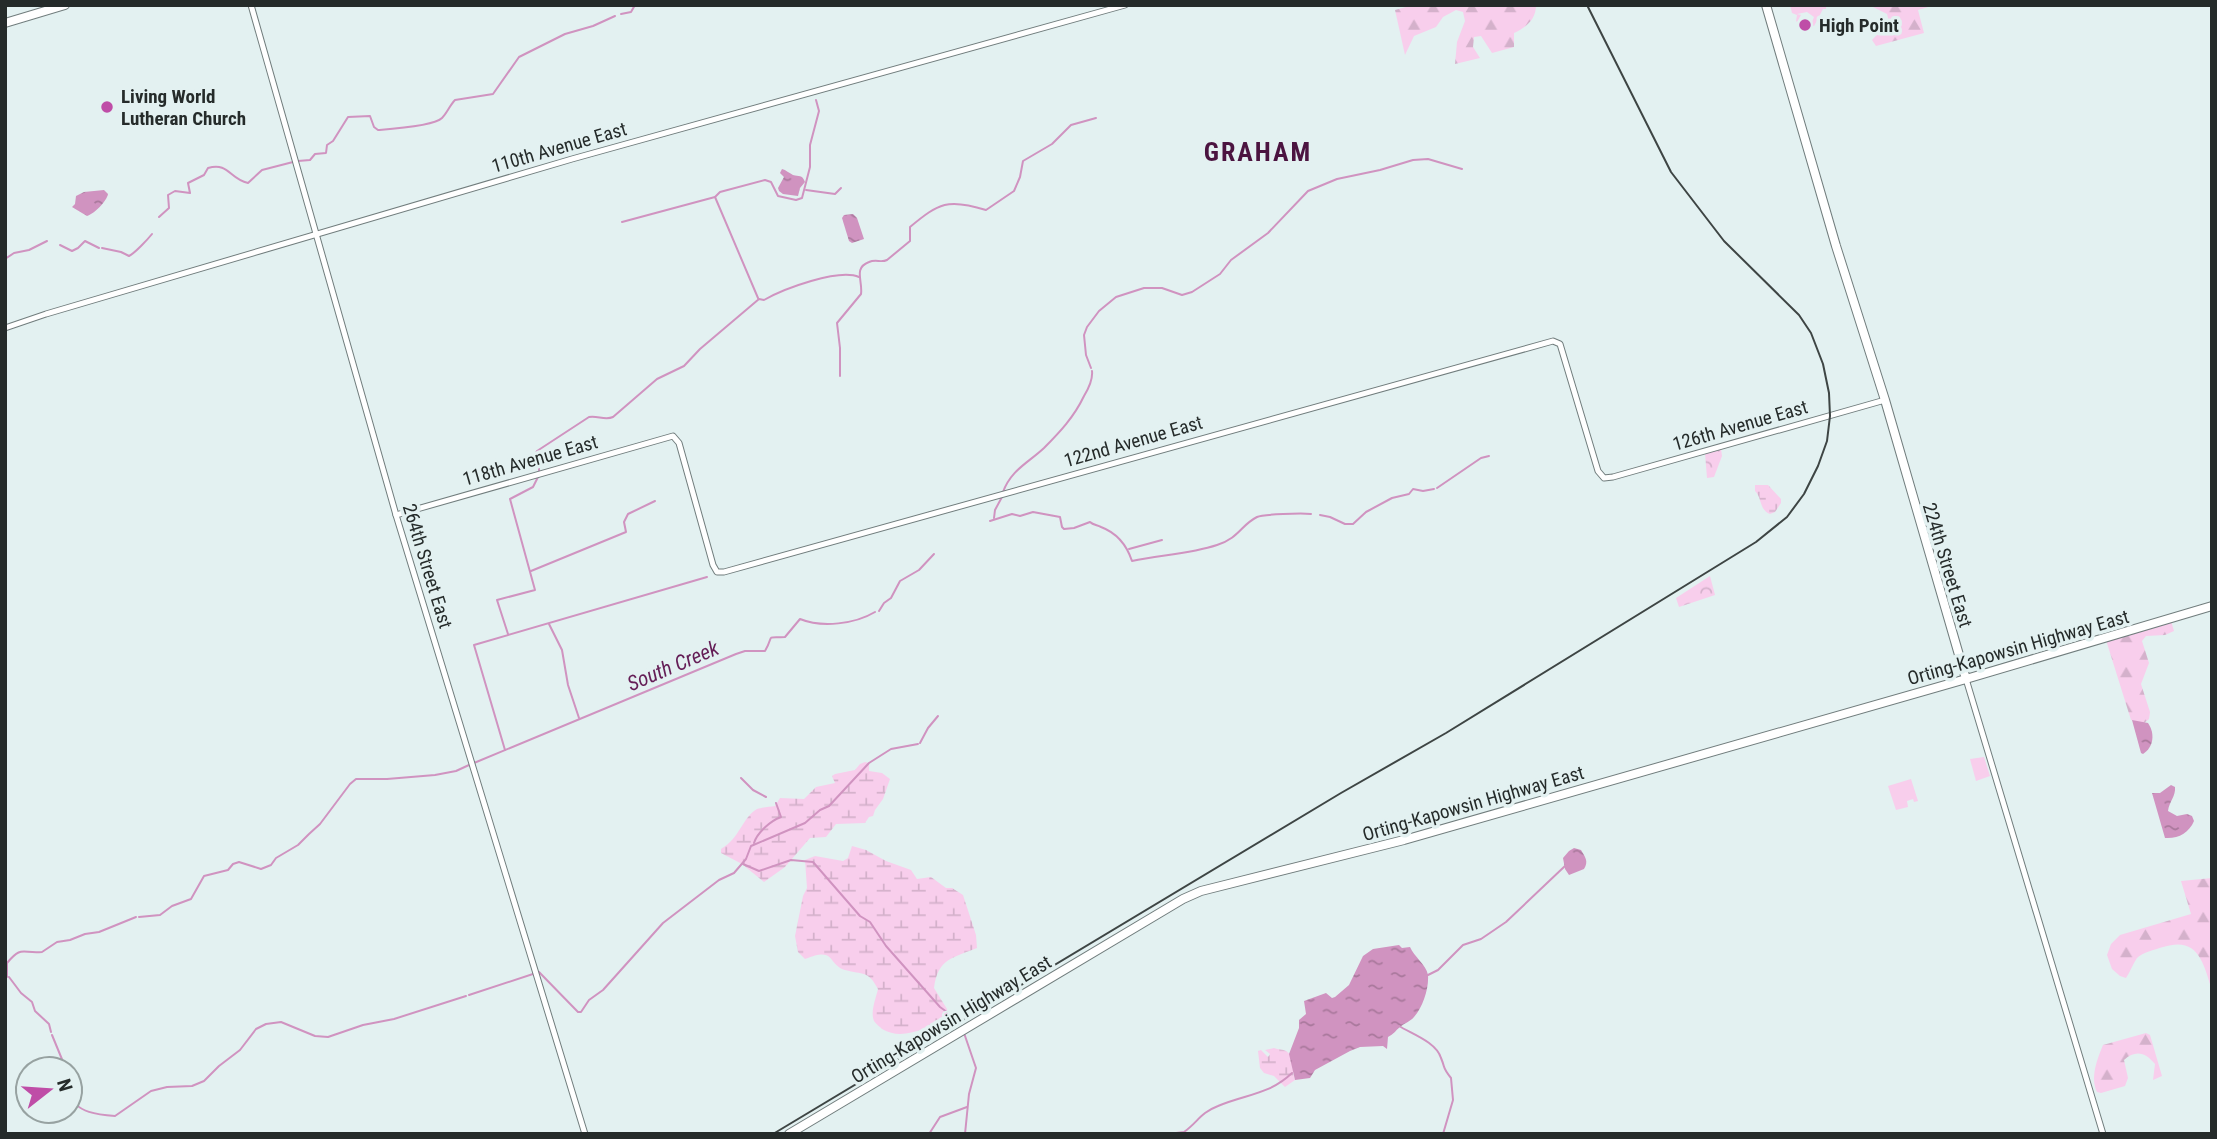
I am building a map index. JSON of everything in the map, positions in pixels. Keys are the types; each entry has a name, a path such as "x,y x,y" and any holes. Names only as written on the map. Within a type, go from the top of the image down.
{"main road":[{"path":"5,23 65,5"},
{"name":"224th Street East","path":"1766,5 1966,679"},
{"name":"Orting-Kapowsin Highway East","path":"789,1134 1183,899 1201,891 1404,840 2212,606"}],"street":[{"name":"264th Street East","path":"251,5 396,515 585,1134"},
{"name":"110th Avenue East","path":"5,328 572,159 1125,5"},
{"name":"122nd Avenue East","path":"674,437 679,443 713,565 718,572 724,572 1226,431 1553,341 1558,342"},
{"name":"126th Avenue East","path":"1558,342 1598,471 1604,478 1885,400"},
{"name":"118th Avenue East","path":"396,515 674,437"},
{"name":"224th Street East","path":"1966,679 2103,1134"}],"green space":[{"path":"1413,5 1536,5 1530,22 1514,33 1514,47 1492,53 1481,36 1474,37 1473,47 1480,58 1455,64 1457,42 1465,21 1463,12 1456,10 1443,17 1436,27 1414,36 1405,55 1395,10"},
{"path":"1790,5 1826,5 1826,9 1823,9 1814,26 1811,25 1814,17 1807,12 1797,14 1801,15 1797,22 1797,15 1792,13"},
{"path":"1869,5 1935,5 1918,10 1924,33 1876,46 1872,40 1889,22 1887,14"},
{"path":"1721,449 1722,456 1714,477 1707,478 1705,453"},
{"path":"1755,485 1768,485 1781,499 1775,512 1770,514 1764,510"},
{"path":"1710,576 1715,595 1679,607 1676,598"},
{"path":"2171,621 2174,631 2165,635 2146,636 2142,641 2149,663 2141,684 2150,712 2149,719 2144,723 2131,720 2106,640"},
{"path":"1984,757 1990,776 1976,781 1970,759"},
{"path":"865,762 869,763 869,771 882,773 890,779 883,799 873,816 865,823 836,824 826,837 810,838 785,867 764,882 742,864 721,853 721,849 733,839 757,809 775,806 780,798 804,799 816,787 835,783 832,776 835,774 855,770"},
{"path":"1911,779 1918,801 1907,801 1908,807 1896,810 1888,786"},
{"path":"852,846 911,870 917,879 931,877 946,888 952,888 963,895 976,935 977,948 948,960 939,970 934,988 947,1009 946,1022 906,1034 890,1033 882,1029 873,1017 878,989 871,979 864,974 839,967 827,955 815,955 805,959 798,952 795,936 807,888 805,860 815,856 843,861 848,858"},
{"path":"2212,878 2212,990 2202,961 2192,948 2184,945 2163,947 2142,954 2126,978 2112,969 2107,955 2111,944 2120,935 2191,914 2181,881"},
{"path":"2146,1033 2150,1035 2162,1076 2153,1080 2155,1064 2144,1055 2133,1054 2124,1060 2128,1078 2125,1086 2097,1092 2094,1074 2103,1045"},
{"path":"1274,1048 1289,1053 1292,1060 1295,1080 1285,1087 1274,1076 1264,1073 1260,1068 1258,1051 1261,1050 1268,1057 1270,1054 1265,1050"}],"water":[{"path":"782,169 804,179 798,196 779,191 784,177 780,173"},
{"path":"104,190 108,194 105,200 90,215 87,216 72,207 76,196 84,192"},
{"path":"853,214 864,239 852,243 842,218 844,215"},
{"path":"2132,720 2148,723 2152,731 2151,744 2143,754 2141,753"},
{"path":"2171,785 2175,790 2168,811 2177,816 2187,814 2192,816 2194,821 2182,834 2165,838 2152,793 2160,793"},
{"path":"1574,848 1581,850 1586,864 1584,869 1569,875 1563,858"},
{"path":"1399,945 1402,948 1410,947 1428,975 1425,997 1417,1013 1388,1037 1387,1049 1383,1046 1360,1047 1315,1070 1310,1078 1295,1080 1289,1054 1299,1028 1299,1020 1306,1014 1304,1001 1326,993 1332,998 1335,997 1349,985 1363,956 1373,949"}],"waterway":[{"path":"621,14 631,12 635,5"},
{"path":"298,161 310,160 315,154 326,153 327,145 333,141 348,117 370,116 378,130 412,127 437,121 455,100 493,94 519,57 565,34 615,16"},
{"path":"715,197 720,192 765,180 771,182 778,196 796,200 802,198 810,167 810,145 819,111 816,100"},
{"path":"840,376 837,323 861,294 861,268 872,261 887,260 910,241 910,227 937,208 962,204 986,210 1014,191 1023,161 1052,144 1071,125 1096,118"},
{"path":"1091,368 1086,355 1084,335 1099,311 1116,297 1144,288 1162,288 1182,295 1192,292 1220,274 1231,260 1268,233 1308,191 1337,179 1413,160 1428,159 1462,169"},
{"path":"159,217 169,208 168,195 175,191 190,193 188,183 204,175 208,168 220,167 248,183 262,170 293,162"},
{"path":"806,190 835,194 841,188"},
{"path":"622,222 715,197 758,298"},
{"path":"102,248 129,256 152,234"},
{"path":"5,259 47,241"},
{"path":"60,245 72,251 85,241 99,248"},
{"path":"539,471 539,462 534,455 537,451 589,417 613,417 657,379 684,366 759,299 764,300 784,290 825,277 859,277"},
{"path":"1003,492 1015,472 1044,448 1071,417 1089,387 1092,371"},
{"path":"1437,488 1481,458 1489,456"},
{"path":"508,634 497,600 535,590 510,499 533,487 538,477"},
{"path":"1320,515 1345,524 1353,524 1366,512 1392,498 1409,494 1413,489 1434,489"},
{"path":"994,518 1002,497"},
{"path":"531,571 626,532 624,522 628,514 655,501"},
{"path":"990,521 1012,514 1020,516 1033,512 1060,517 1064,529 1090,522 1117,536 1132,561 1217,545 1230,539 1257,517 1311,514"},
{"path":"1129,549 1162,540"},
{"name":"South Creek","path":"879,611 891,598 900,581 919,570 934,554"},
{"path":"505,750 474,645 707,577"},
{"name":"South Creek","path":"474,763 736,654 765,651 771,638 785,637 800,619 838,623 875,612"},
{"path":"549,624 562,650 568,685 579,718"},
{"path":"920,743 938,716"},
{"path":"469,995 539,972 581,1012 589,1000 603,990 663,923 719,880 734,873 746,859 751,846 805,823 829,806 869,763 891,749 918,744"},
{"name":"South Creek","path":"139,917 160,915 172,906 191,899 204,876 228,870 233,864 239,862 261,869 271,865 276,858 298,845 320,824 356,779 435,775 469,765"},
{"path":"741,778 753,790 766,797"},
{"path":"754,843 764,828 781,817 776,803"},
{"path":"743,864 759,871 791,860 813,862 860,916 870,922 886,946 940,1007 961,1019"},
{"path":"1428,975 1438,970 1463,945 1481,939 1506,922 1565,866"},
{"name":"South Creek","path":"7,977 7,963 19,952 42,952 57,942 99,932 136,917"},
{"path":"9,977 32,1002 35,1011 49,1024 51,1032"},
{"path":"84,1110 115,1116 151,1091 192,1086 204,1081 240,1050 256,1029 266,1024 281,1022 315,1036 328,1037 466,996"},
{"path":"1399,1026 1434,1047 1451,1078 1453,1100 1443,1134"},
{"path":"964,1033 976,1068 969,1094 965,1134"},
{"path":"52,1035 60,1055"},
{"path":"1168,1134 1184,1132 1212,1109 1275,1086 1292,1073"},
{"path":"929,1134 940,1117 967,1107"}],"railway":[{"path":"773,1134 1341,793 1446,733 1756,542 1787,517 1804,494 1827,441 1830,416 1823,364 1811,333 1799,315 1724,241 1671,172 1587,5"}],"place":[{"name":"High Point","path":"1805,25"},
{"name":"Living World Lutheran Church","path":"107,107"}],"district":[{"name":"GRAHAM","path":"1258,152"}]}
